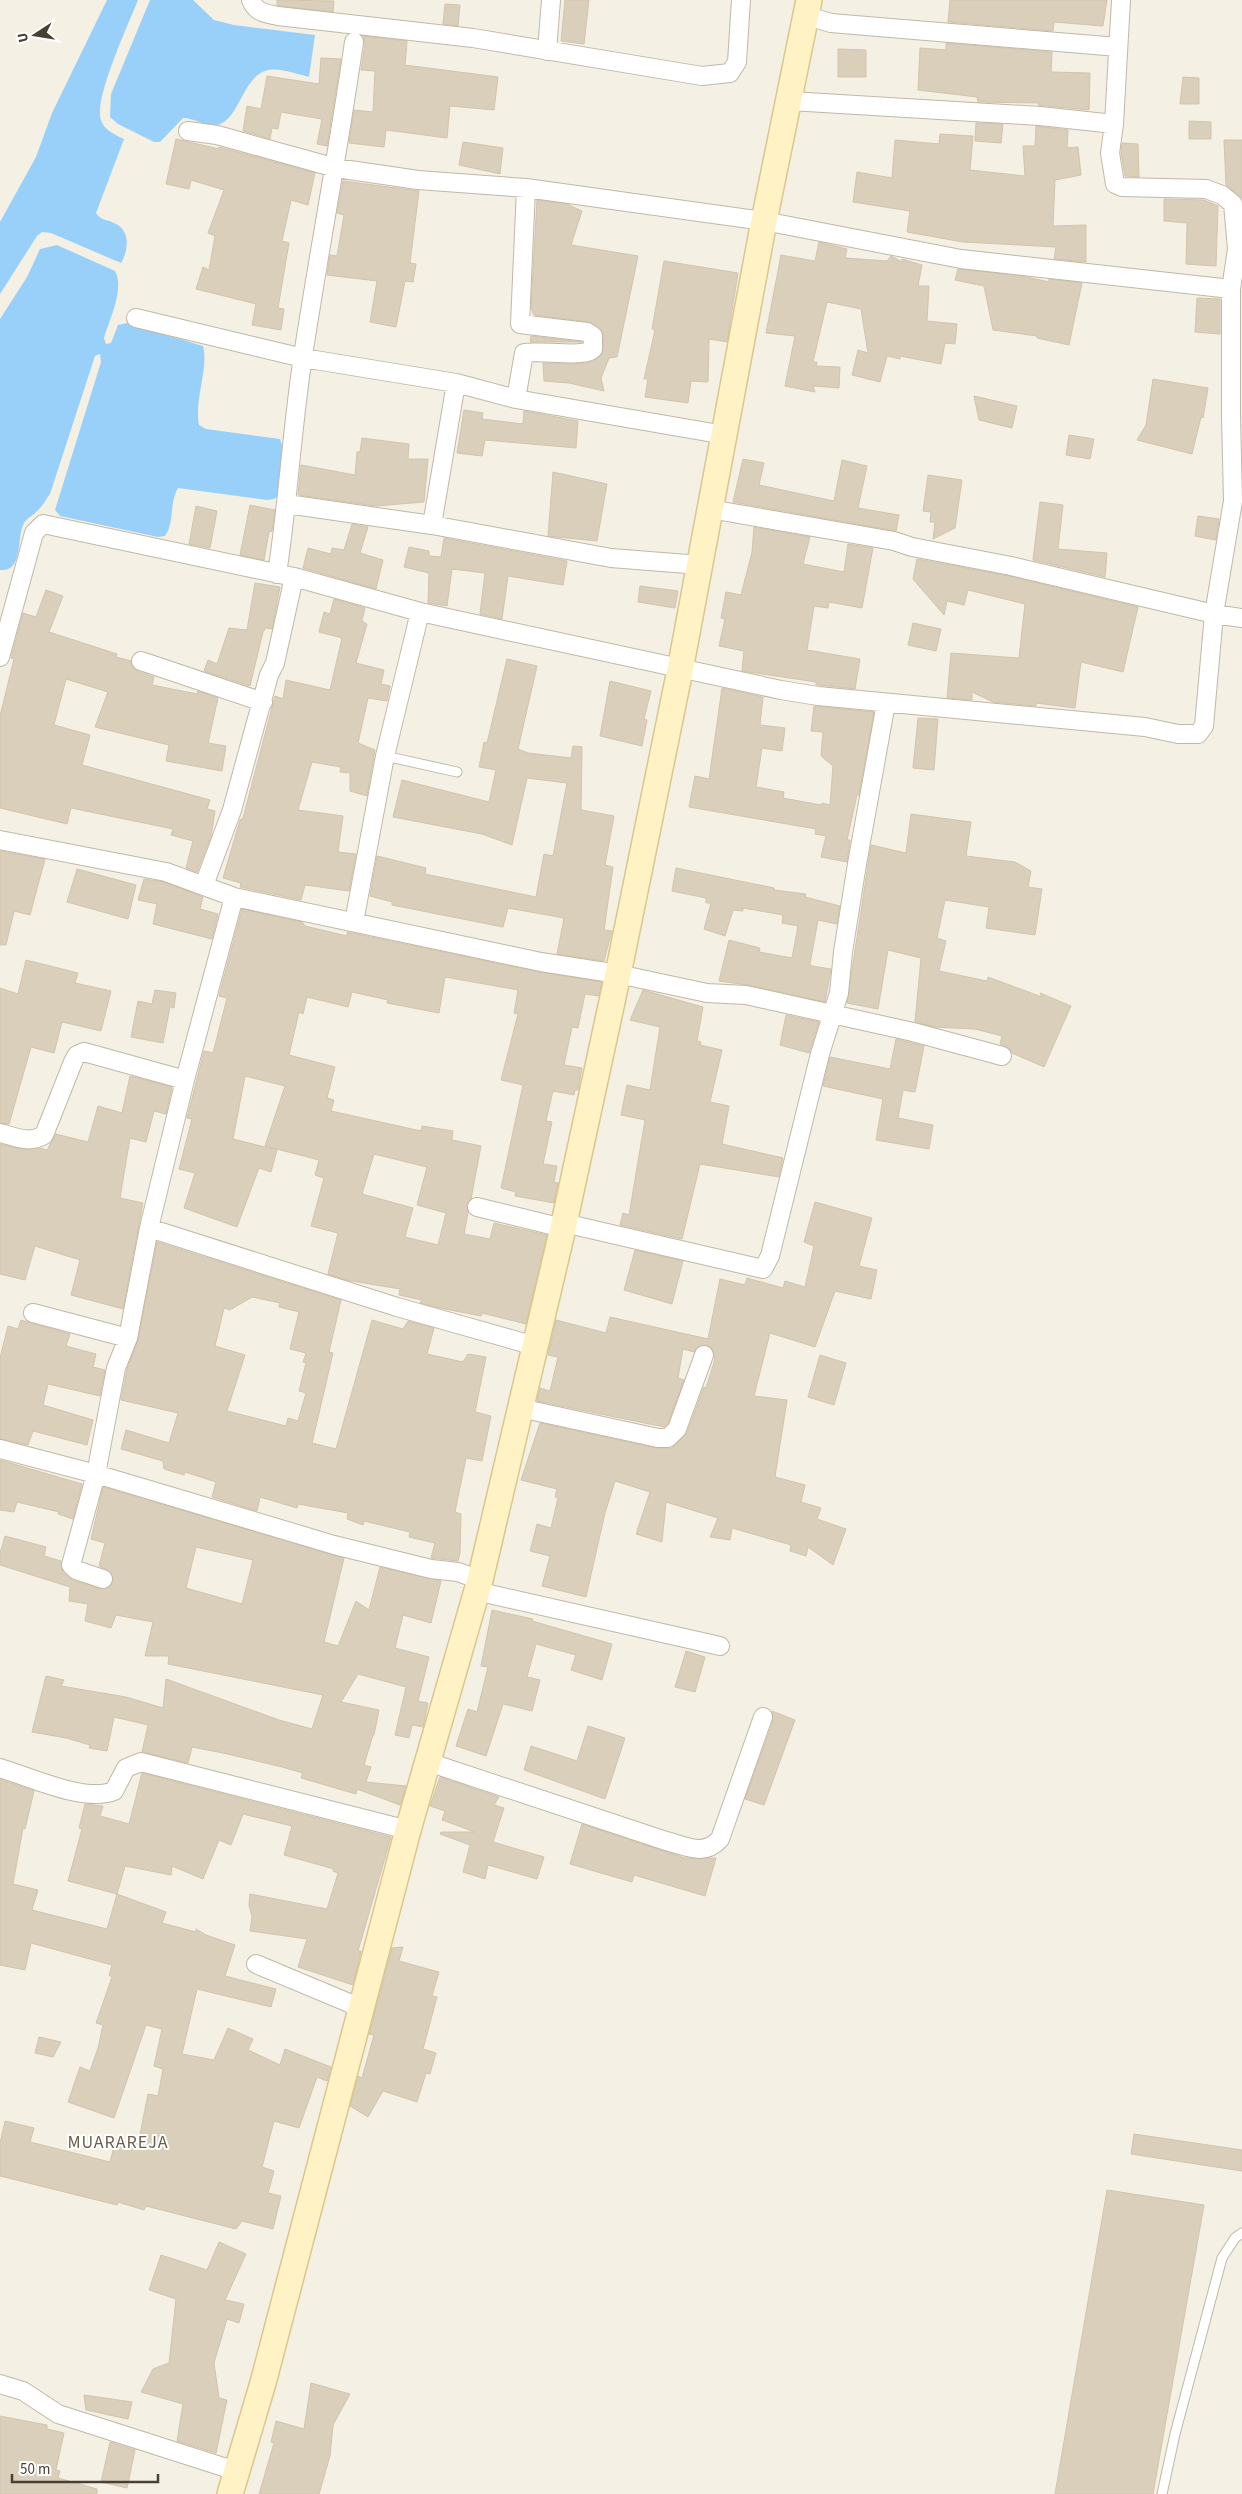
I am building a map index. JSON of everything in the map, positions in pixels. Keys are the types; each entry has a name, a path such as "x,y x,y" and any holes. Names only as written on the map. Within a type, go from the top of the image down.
{"street":[{"path":"251,0 254,8 260,12 278,16 473,38 702,76 730,73 737,62 741,0"},
{"path":"547,51 551,0"},
{"path":"0,657 34,533 43,524 286,576 420,612 680,670 818,696 1145,727 1178,734 1198,734 1204,726 1214,642 1214,614 1233,501 1230,415 1231,289 1240,249 1233,204 1213,190 1122,187 1115,184 1110,154 1114,124 1121,0"},
{"path":"0,2384 23,2391 58,2414 233,2483 263,2382 408,1830 478,1585 563,1226 618,974 680,670 764,221 808,8 830,23 1118,47"},
{"path":"204,885 232,810 278,650 286,576 287,504 303,358 336,168 354,42"},
{"path":"790,101 1040,116 1114,124"},
{"path":"188,130 217,135 336,168 418,180 526,188 764,221 961,259 1231,289"},
{"path":"516,399 524,353 542,351 586,354 593,349 593,336 587,332 520,324 526,188"},
{"path":"136,318 303,358 456,383 516,399 725,435"},
{"path":"432,525 456,383"},
{"path":"287,504 432,525 611,558 700,565"},
{"path":"710,509 894,541 912,547 1012,566 1214,614 1242,618"},
{"path":"354,922 385,756 420,612"},
{"path":"141,661 263,702"},
{"path":"477,1207 763,1269 770,1256 820,1054 840,993 843,952 886,703"},
{"path":"0,840 166,872 234,897 541,962 618,974 707,993 746,996 913,1032 1002,1056"},
{"path":"103,1579 76,1570 71,1565 96,1474 116,1368 128,1338 149,1228 185,1080 234,897"},
{"path":"0,1133 27,1140 36,1140 44,1135 73,1062 77,1055 84,1052 185,1080"},
{"path":"149,1228 397,1307 535,1346"},
{"path":"33,1312 128,1338"},
{"path":"520,1408 663,1439 674,1434 677,1429 704,1355"},
{"path":"0,1449 96,1474 252,1519 300,1536 431,1569 458,1572 478,1585 720,1646"},
{"path":"428,1762 666,1841 705,1850 713,1846 720,1839 763,1717"},
{"path":"0,1768 82,1793 98,1795 114,1791 126,1768 141,1762 408,1830"},
{"path":"256,1964 361,2008"}],"lane":[{"path":"385,756 457,772"},
{"path":"1162,2494 1175,2434 1222,2258 1236,2238 1242,2233"}],"water":[{"path":"107,0 138,0 107,79 100,110 102,124 114,134 124,139 96,213 102,219 121,227 127,242 125,253 121,263 51,233 42,232 37,236 0,294 0,222 36,157 52,113"},
{"path":"150,0 193,0 214,20 234,25 315,35 309,77 283,71 268,70 252,80 231,115 225,121 213,125 183,118 160,142 154,142 118,124 110,117 111,94"},
{"path":"57,245 115,271 118,278 118,287 104,338 106,344 111,343 118,325 127,323 203,346 204,364 198,405 199,425 206,429 280,439 283,448 280,495 274,499 267,500 178,488 175,494 168,531 165,536 158,537 60,516 55,510 101,362 100,354 95,356 50,494 40,508 24,523 18,553 13,566 0,570 0,319 27,277 40,249"}],"building":[{"path":"277,0 334,1 333,12 280,6 277,5"},
{"path":"565,0 589,0 584,44 561,41"},
{"path":"950,0 1107,0 1103,26 1054,22 1053,31 948,22"},
{"path":"445,4 460,5 458,26 443,24"},
{"path":"363,36 407,41 405,65 498,77 494,110 450,106 447,138 386,130 384,147 349,143 354,110 373,112 375,71 361,70 365,44"},
{"path":"946,43 1052,52 1051,72 1090,73 1089,110 1038,105 1039,103 978,102 977,97 918,90 920,48 946,50"},
{"path":"838,49 866,50 866,77 838,77"},
{"path":"321,58 341,59 327,146 317,144 322,119 281,112 278,129 272,128 270,139 243,131 247,106 261,109 267,76 319,84"},
{"path":"1183,77 1199,78 1199,104 1180,104"},
{"path":"1189,121 1211,122 1211,139 1189,139"},
{"path":"976,123 1003,124 1001,143 975,141"},
{"path":"1036,126 1068,130 1067,148 1078,147 1081,175 1055,180 1053,226 1086,225 1086,262 1054,259 1056,247 963,242 907,232 910,211 853,202 857,172 892,178 895,140 939,144 940,134 973,136 970,170 1025,176 1023,146 1035,146"},
{"path":"176,139 219,149 219,147 315,173 308,205 291,200 282,241 289,243 278,308 284,309 281,330 252,325 256,304 196,289 203,267 209,270 215,236 208,233 224,190 191,180 189,189 166,184"},
{"path":"1224,140 1242,140 1242,198 1226,185"},
{"path":"463,142 503,148 500,174 459,165"},
{"path":"1122,143 1138,144 1139,177 1125,176 1121,153"},
{"path":"343,181 419,191 410,263 416,264 413,282 405,281 396,327 370,322 377,281 327,275 330,255 337,256 344,215 337,213"},
{"path":"1164,199 1204,200 1218,206 1216,266 1186,264 1187,223 1164,221"},
{"path":"537,200 567,204 582,211 571,245 638,256 617,357 609,358 601,378 604,391 569,383 544,381 543,363 573,364 594,361 602,354 604,336 599,327 589,322 534,315 531,308"},
{"path":"819,242 847,249 845,258 887,261 891,256 902,262 902,259 922,265 918,286 929,286 927,321 957,324 955,344 945,343 941,364 900,356 900,359 887,356 880,382 852,375 858,350 868,353 861,309 827,302 813,362 817,362 816,366 840,367 839,388 813,386 815,392 785,386 795,336 766,333 781,255 815,261"},
{"path":"664,261 738,273 727,342 709,339 708,382 691,381 688,403 645,397 648,379 644,379 655,330 652,329"},
{"path":"958,269 1022,276 1049,282 1049,279 1082,283 1069,345 1037,338 1037,336 993,330 984,286 955,280"},
{"path":"1197,298 1220,299 1220,334 1195,332"},
{"path":"531,336 582,342 530,342"},
{"path":"1153,379 1208,388 1203,418 1201,417 1192,454 1137,440 1146,425"},
{"path":"974,396 1017,406 1012,428 979,420"},
{"path":"464,410 483,413 482,419 523,424 524,411 578,421 576,448 485,440 482,456 457,453"},
{"path":"1069,435 1094,439 1090,459 1066,455"},
{"path":"362,438 409,444 408,459 428,459 424,502 376,506 298,495 301,465 355,475 357,452 360,452"},
{"path":"743,459 764,463 759,485 834,501 842,460 867,466 858,508 899,515 896,531 733,502"},
{"path":"553,472 607,484 597,541 548,536"},
{"path":"928,475 962,480 955,528 933,539 935,522 930,522 931,512 923,511"},
{"path":"1040,502 1063,505 1058,549 1107,553 1105,577 1033,560"},
{"path":"250,505 275,510 272,531 269,532 264,560 240,555"},
{"path":"196,506 217,511 210,548 189,544"},
{"path":"1198,516 1219,519 1216,540 1195,536"},
{"path":"352,524 368,527 360,553 383,560 376,589 303,568 308,548 331,554 332,548 344,550"},
{"path":"754,527 810,537 803,564 844,572 848,544 873,548 862,608 829,602 828,608 814,606 807,650 860,659 855,689 816,685 816,682 742,671 744,651 719,646 725,619 721,618 726,592 741,595 752,552"},
{"path":"444,538 567,561 563,585 508,576 502,619 480,614 485,573 452,569 447,606 428,603 429,573 404,567 409,547 429,551 429,556 441,557"},
{"path":"917,559 1009,576 1138,607 1123,672 1081,662 1075,708 1036,703 1036,706 993,702 972,692 972,700 947,698 951,653 1019,658 1025,604 968,590 964,605 947,601 944,615 913,579"},
{"path":"255,583 280,587 272,629 266,628 263,632 250,686 204,671 208,660 217,664 229,628 247,630"},
{"path":"640,586 678,591 675,608 638,602"},
{"path":"46,590 63,596 49,632 117,654 116,657 131,661 133,668 137,671 154,677 152,685 197,694 198,691 218,698 208,743 226,746 222,771 166,761 169,745 95,727 108,692 66,679 54,725 90,735 82,765 210,800 207,809 215,811 211,836 197,872 186,868 193,841 171,835 173,829 71,808 67,824 0,808 0,716 14,659 11,658 23,613 36,617"},
{"path":"334,599 365,608 362,621 367,624 356,663 384,670 381,684 390,686 387,701 368,698 358,743 375,750 367,796 350,791 350,773 340,772 341,767 312,762 298,810 343,816 338,852 356,854 349,891 305,885 301,900 240,887 241,883 223,878 240,820 243,818 275,696 283,699 286,680 330,690 342,638 319,632 324,612 330,614"},
{"path":"913,623 941,629 936,651 908,645"},
{"path":"507,659 537,666 518,749 528,753 571,758 573,746 582,747 581,810 614,816 605,865 613,867 604,930 612,931 604,961 557,954 564,918 508,908 503,927 392,905 392,902 370,896 377,856 426,868 425,874 536,897 544,854 553,856 567,783 527,778 512,845 482,834 393,817 402,780 489,802 496,770 479,767 484,742 487,743"},
{"path":"610,681 651,691 644,719 647,720 642,746 600,736"},
{"path":"722,688 763,697 760,725 785,728 782,751 762,748 756,787 784,792 783,798 821,805 822,803 830,805 833,766 821,756 823,732 811,731 814,706 874,712 859,795 857,795 847,840 850,840 847,862 821,857 826,836 815,834 816,829 689,807 695,776 709,779"},
{"path":"918,718 938,719 934,770 913,768"},
{"path":"911,814 971,822 966,856 1015,862 1031,871 1028,887 1042,889 1035,935 986,928 989,907 945,900 937,938 946,941 939,971 987,981 988,977 1042,997 1040,993 1071,1006 1044,1067 1012,1053 1009,1048 1000,1044 1002,1036 975,1029 934,1027 915,1022 921,958 888,950 878,1009 847,1003 871,845 906,853"},
{"path":"0,851 45,859 30,915 14,911 6,945 0,945"},
{"path":"676,868 774,888 774,890 806,894 805,897 840,906 837,924 818,920 810,964 831,969 825,1002 748,985 719,981 729,940 760,948 759,952 792,958 798,926 782,923 783,915 743,908 743,911 733,910 725,936 704,929 711,903 706,903 706,898 672,891"},
{"path":"77,869 136,885 128,919 67,902"},
{"path":"144,879 164,882 203,897 200,909 218,914 212,939 153,924 157,904 138,900"},
{"path":"242,909 302,922 305,926 347,936 347,932 539,972 602,982 599,996 585,994 578,1028 572,1027 564,1065 582,1068 578,1090 575,1090 574,1095 553,1091 546,1121 552,1122 543,1164 557,1166 554,1182 558,1183 554,1203 515,1196 516,1192 501,1188 523,1085 501,1080 518,1014 514,1013 518,990 445,977 439,1013 387,1003 388,1000 352,992 348,1007 307,997 303,1014 299,1012 289,1055 335,1067 327,1098 334,1100 331,1111 421,1131 422,1126 453,1131 452,1140 481,1146 471,1199 467,1205 468,1213 464,1234 490,1239 494,1223 547,1235 526,1324 482,1313 481,1316 420,1303 422,1300 399,1295 400,1289 346,1280 328,1274 338,1233 311,1226 324,1178 315,1175 319,1160 265,1146 285,1086 245,1076 233,1139 277,1150 271,1172 259,1168 237,1227 184,1208 195,1173 179,1169 192,1119 187,1118 204,1051 213,1053 227,998 219,996","holes":["374,1154 427,1167 417,1205 446,1213 438,1245 405,1237 413,1208 362,1194"]},
{"path":"26,960 78,973 75,983 111,991 101,1031 62,1022 54,1053 31,1047 9,1124 0,1123 0,988 18,994"},
{"path":"155,990 176,993 174,1008 170,1007 163,1043 131,1037 138,1001 152,1004"},
{"path":"643,990 703,1007 697,1041 701,1042 700,1045 722,1050 710,1102 729,1106 722,1144 783,1158 779,1177 700,1164 682,1239 620,1225 623,1213 629,1215 645,1120 621,1115 627,1085 650,1090 660,1027 630,1020"},
{"path":"786,1015 819,1022 809,1053 780,1045"},
{"path":"896,1039 924,1046 915,1092 903,1090 898,1118 933,1125 929,1149 876,1140 883,1099 823,1086 830,1057 890,1069"},
{"path":"130,1076 172,1087 166,1114 154,1111 146,1142 130,1138 120,1198 143,1203 123,1309 71,1295 80,1260 35,1246 25,1280 0,1274 0,1144 21,1149 40,1148 47,1150 56,1134 88,1142 98,1106 122,1113"},
{"path":"815,1202 872,1218 859,1266 877,1270 871,1299 835,1291 815,1347 770,1333 754,1396 787,1400 775,1477 805,1485 801,1502 821,1508 817,1519 846,1529 833,1565 808,1547 806,1556 790,1551 791,1545 732,1528 730,1540 710,1537 718,1518 666,1502 662,1542 636,1534 650,1492 615,1481 605,1513 586,1597 542,1586 550,1556 530,1551 537,1524 551,1528 558,1498 555,1497 557,1489 521,1480 540,1423 656,1448 672,1448 687,1433 704,1387 706,1388 715,1359 712,1349 707,1345 698,1347 694,1352 683,1349 678,1378 684,1380 668,1423 664,1427 537,1401 540,1388 550,1391 558,1357 548,1355 556,1320 606,1333 610,1317 708,1339 720,1279 745,1285 747,1278 783,1288 785,1281 805,1287 814,1246 804,1242"},
{"path":"157,1242 341,1300 329,1352 333,1353 312,1443 336,1449 372,1320 403,1329 408,1321 434,1328 427,1354 463,1362 468,1354 486,1357 475,1412 491,1416 482,1461 466,1458 455,1512 461,1514 458,1561 431,1558 435,1543 409,1537 410,1532 364,1521 363,1525 347,1519 348,1513 298,1504 297,1508 260,1497 257,1511 212,1497 216,1482 185,1472 184,1475 164,1469 163,1461 121,1449 126,1430 169,1443 178,1413 121,1400 127,1369 138,1340","holes":["252,1297 280,1303 279,1307 299,1312 290,1349 306,1353 303,1362 306,1363 299,1391 306,1393 298,1421 288,1418 286,1426 227,1411 245,1355 215,1346 224,1308 230,1310"]},
{"path":"635,1250 683,1261 672,1304 624,1290"},
{"path":"21,1320 70,1334 66,1346 96,1354 93,1367 105,1370 100,1396 48,1384 43,1405 93,1420 87,1445 33,1431 28,1445 0,1439 0,1358 8,1326 18,1329"},
{"path":"820,1355 846,1363 834,1405 808,1397"},
{"path":"0,1460 82,1484 73,1519 58,1514 59,1512 17,1502 14,1512 0,1510"},
{"path":"103,1487 344,1558 324,1642 338,1646 356,1601 369,1610 380,1567 441,1581 431,1623 403,1615 395,1648 429,1657 418,1701 428,1703 423,1727 412,1725 409,1738 395,1735 406,1687 358,1674 341,1702 379,1710 374,1735 364,1765 371,1767 366,1782 406,1786 400,1805 357,1789 356,1794 301,1778 303,1773 223,1753 192,1747 188,1763 142,1752 148,1725 114,1717 107,1751 89,1748 90,1745 66,1738 32,1732 46,1676 64,1680 61,1686 126,1697 163,1708 166,1679 279,1720 312,1729 323,1695 168,1664 169,1656 145,1656 153,1622 116,1615 111,1628 85,1621 88,1604 69,1601 70,1587 0,1565 0,1553 5,1536 46,1547 44,1556 61,1561 63,1572 72,1580 100,1589 110,1587 113,1582 111,1572 99,1566 105,1543 91,1539","holes":["196,1547 253,1560 242,1604 186,1588"]},
{"path":"492,1610 533,1619 532,1621 612,1644 602,1680 571,1670 576,1655 536,1644 527,1677 540,1680 532,1711 503,1704 486,1756 456,1746 468,1709 477,1712 488,1667 481,1666"},
{"path":"686,1651 705,1657 695,1692 675,1687"},
{"path":"772,1711 795,1720 764,1805 745,1799 773,1721"},
{"path":"588,1726 625,1738 605,1799 524,1770 531,1746 577,1761"},
{"path":"142,1773 391,1837 358,1951 361,1951 353,1985 298,1967 307,1939 250,1931 252,1917 249,1905 250,1894 327,1909 338,1873 333,1871 334,1869 284,1855 292,1826 243,1814 231,1845 219,1840 203,1879 172,1866 171,1875 125,1866 117,1894 68,1881 82,1829 79,1828 85,1804 103,1806 100,1816 129,1824"},
{"path":"440,1777 499,1797 494,1805 504,1808 493,1842 544,1857 537,1879 488,1865 485,1879 463,1872 470,1845 440,1834 441,1832 475,1832 442,1820 445,1811 430,1806"},
{"path":"0,1779 34,1791 25,1829 23,1828 13,1884 38,1890 32,1910 107,1929 117,1894 166,1912 162,1923 196,1932 196,1929 206,1935 235,1945 225,1976 276,1989 271,2007 197,1989 182,2054 214,2060 228,2028 253,2039 248,2050 280,2065 285,2049 331,2067 327,2081 317,2077 299,2128 274,2121 262,2167 274,2171 268,2193 281,2196 273,2229 242,2221 236,2229 146,2206 144,2210 118,2202 117,2205 0,2176 0,2143 5,2121 34,2128 30,2142 110,2162 116,2139 138,2144 148,2094 158,2096 163,2069 154,2066 162,2029 146,2025 114,2118 68,2102 80,2067 90,2071 98,2048 103,2025 96,2023 112,1977 109,1975 112,1965 31,1943 25,1970 0,1965"},
{"path":"582,1824 685,1858 716,1858 705,1896 634,1875 632,1882 570,1864"},
{"path":"403,1947 399,1961 439,1972 432,1996 437,1997 423,2049 436,2053 430,2074 426,2073 417,2102 383,2091 368,2117 350,2106 358,2076 362,2078 374,2035 369,2034 392,1948"},
{"path":"39,2037 61,2042 53,2057 35,2053"},
{"path":"1134,2134 1242,2150 1242,2171 1131,2154"},
{"path":"1107,2190 1204,2205 1153,2494 1055,2494"},
{"path":"219,2242 246,2254 225,2300 244,2304 239,2323 227,2319 214,2363 219,2398 227,2400 216,2453 177,2441 183,2404 141,2392 153,2369 169,2363 176,2299 149,2290 161,2255 207,2270"},
{"path":"311,2383 350,2394 333,2425 330,2456 319,2494 259,2494 274,2443 271,2442 276,2421 304,2429"},
{"path":"84,2395 132,2402 128,2419 86,2410"},
{"path":"0,2416 47,2425 47,2429 64,2433 56,2470 60,2471 58,2478 97,2489 97,2494 0,2494"},
{"path":"110,2442 135,2450 127,2488 101,2482"}],"district":[{"name":"MUARAREJA","path":"118,2142"}]}
